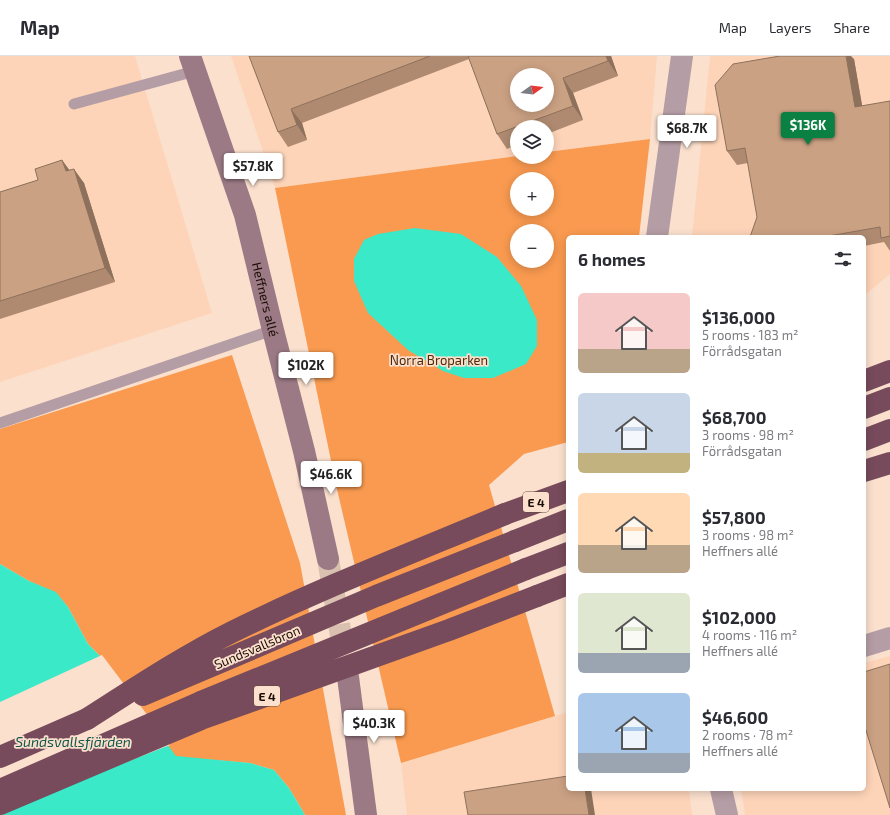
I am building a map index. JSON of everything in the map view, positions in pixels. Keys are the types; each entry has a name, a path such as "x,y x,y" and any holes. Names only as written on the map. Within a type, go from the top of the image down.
{"highway":[{"path":"866,381 890,371"},
{"path":"866,407 890,398"},
{"path":"866,439 890,430"},
{"path":"866,471 890,463"},
{"name":"E 4","path":"87,719 167,668 232,632 351,578 505,514 566,492"},
{"name":"Sundsvallsbron","path":"0,757 376,596 566,521"},
{"name":"E 4","path":"0,790 202,702 387,625 566,554"},
{"name":"E 4","path":"0,804 201,720 449,630 566,585"}],"street":[{"path":"657,235 682,56"},
{"name":"Heffners allé","path":"192,63 245,215 302,443 327,553"},
{"path":"866,645 890,638"},
{"path":"348,677 366,815"},
{"path":"721,791 727,815"}],"lane":[{"path":"74,104 192,63"},
{"path":"0,423 273,330"}],"shaded area":[{"path":"0,56 135,56 212,313 0,382"},
{"path":"231,56 657,56 650,139 554,151 554,120 510,120 510,157 275,188"},
{"path":"710,56 890,56 890,274 866,294 866,235 692,235"},
{"path":"890,656 890,815 745,815 741,791 866,791 866,662"},
{"path":"566,713 566,791 689,791 692,815 407,815 401,763"}],"green space":[{"name":"Norra Broparken","path":"650,139 639,235 566,235 566,443 524,454 489,485 555,716 401,763 336,485 275,188 510,157 510,164 554,164 554,151"},
{"path":"232,355 300,563 346,815 305,815 289,788 274,770 250,763 176,757 101,657 88,644 68,607 56,593 29,581 0,564 0,429"}],"water":[{"path":"415,228 461,234 497,257 521,286 537,320 537,346 526,364 493,378 464,378 443,371 408,350 368,313 354,281 354,259 364,240 378,234"},
{"name":"Sundsvallsfjärden","path":"0,564 29,581 56,592 68,607 88,644 101,657 176,756 250,763 274,770 289,788 305,815 0,815"}],"pier":[{"path":"102,655 170,745 0,814 0,702"}],"building":[{"path":"249,56 430,56 291,109 297,125 278,132"},
{"path":"468,56 606,56 608,61 563,78 573,106 535,120 510,120 510,129 497,134"},
{"path":"780,56 846,56 855,107 890,101 890,236 881,238 880,227 834,235 751,235 757,217 745,148 727,151 715,85 733,64"},
{"path":"62,160 66,171 74,169 105,268 0,301 0,192 38,180 35,169"},
{"path":"890,664 890,808 866,730 866,671"},
{"path":"566,776 566,791 585,791 589,815 468,815 464,792"}],"tunnel":[{"path":"328,559 348,677"}]}
